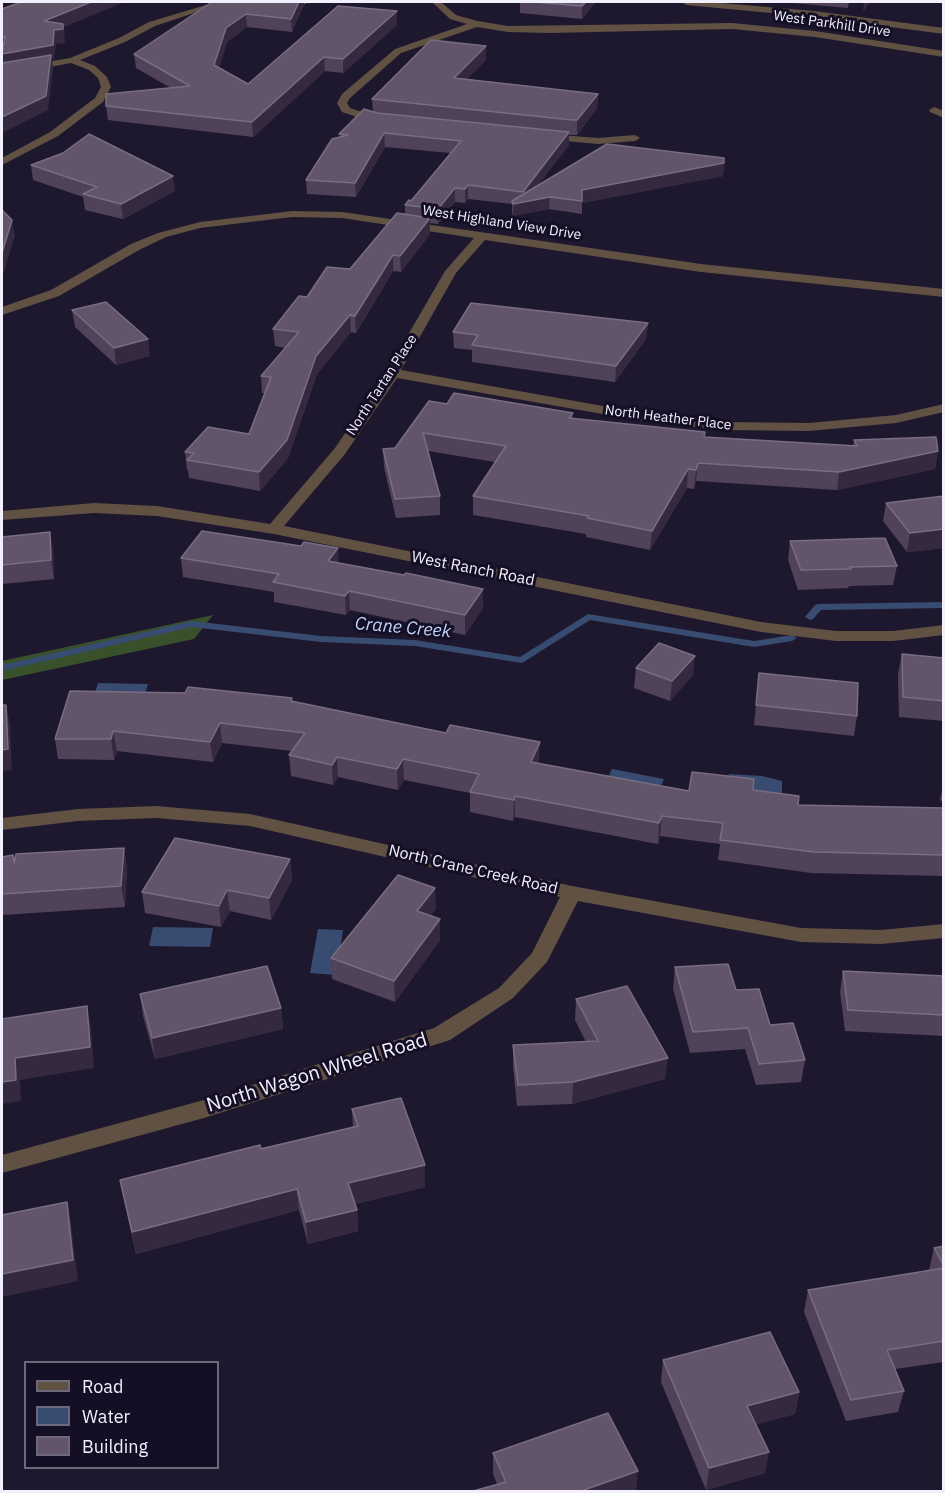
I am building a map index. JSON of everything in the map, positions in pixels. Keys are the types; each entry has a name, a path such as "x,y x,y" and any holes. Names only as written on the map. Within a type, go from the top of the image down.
{"street":[{"path":"2,73 72,60 122,40 152,24 223,2"},
{"name":"West Parkhill Drive","path":"436,2 442,10 453,17 476,24 508,29 750,27 815,34 944,54"},
{"path":"686,2 836,16 944,31"},
{"path":"389,122 358,116 346,110 342,103 346,96 398,51 476,24"},
{"path":"2,162 54,134 99,100 106,87 102,77 92,68 72,60"},
{"path":"536,136 598,141 635,138"},
{"name":"West Highland View Drive","path":"2,311 55,293 135,247 162,235 220,222 292,214 342,215 701,268 944,293"},
{"name":"North Tartan Place","path":"274,529 340,452 393,373 451,271 482,236"},
{"name":"North Heather Place","path":"393,373 648,418 726,426 809,427 896,419 944,408"},
{"name":"West Ranch Road","path":"2,516 94,508 157,511 274,529 761,627 836,636 894,636 944,630"},
{"name":"North Crane Creek Road","path":"2,824 78,815 156,812 250,819 573,893 801,935 881,937 944,931"},
{"name":"North Wagon Wheel Road","path":"2,1164 204,1109 442,1034 506,993 540,957 573,893"}],"path":[{"path":"300,4 310,2"}],"green space":[{"path":"213,615 194,639 2,680 2,661"}],"water":[{"path":"98,683 148,684 144,697 94,696"},
{"path":"612,769 664,779 658,793 606,782"},
{"path":"729,774 762,776 782,781 782,796 726,789"},
{"path":"153,927 213,928 210,947 149,946"},
{"path":"318,929 343,930 336,975 310,973"}],"building":[{"path":"21,2 91,2 44,21 63,24 63,29 54,30 53,45 2,54 5,37 2,38 2,9"},
{"path":"212,2 299,2 291,19 246,14 226,28 214,65 248,84 338,6 397,11 343,59 324,57 252,122 106,106 106,94 190,86 134,54"},
{"path":"533,2 586,2 582,6"},
{"path":"431,40 486,46 454,78 598,94 577,120 372,99"},
{"path":"51,55 46,96 2,117 2,63"},
{"path":"364,109 377,113 569,132 523,192 468,185 465,189 455,188 438,209 405,205 409,200 411,201 461,141 384,133 355,183 306,180 332,139 348,135 339,134"},
{"path":"89,134 173,176 121,204 83,194 97,187 31,165 63,153"},
{"path":"607,144 724,158 724,163 582,190 582,201 550,197 513,204 512,201"},
{"path":"2,210 12,220 2,253"},
{"path":"397,213 430,218 400,256 393,255 355,316 350,315 316,356 287,440 259,472 187,460 194,453 185,452 208,427 249,434 271,377 261,376 299,332 273,329 299,296 307,297 327,267 350,269"},
{"path":"106,302 148,339 114,348 72,310"},
{"path":"471,303 648,323 616,366 472,345 478,335 453,332"},
{"path":"454,393 573,413 569,418 705,432 704,437 857,446 854,440 936,437 938,451 839,472 698,463 696,470 688,469 652,531 587,518 589,516 473,496 506,446 423,433 440,496 395,499 383,449 395,448 429,401 447,404"},
{"path":"944,496 944,529 910,533 886,503"},
{"path":"202,531 301,546 304,542 338,548 328,561 404,575 406,573 483,589 465,615 349,591 345,596 273,582 279,574 181,558"},
{"path":"50,532 51,560 2,565 2,537"},
{"path":"885,538 897,566 801,570 790,541"},
{"path":"659,643 695,656 672,681 636,668"},
{"path":"902,654 944,658 944,701 903,697"},
{"path":"759,673 858,683 857,716 756,705"},
{"path":"188,687 292,698 291,701 446,733 450,725 540,742 531,762 689,791 692,772 754,779 753,790 799,796 798,805 944,808 944,855 814,852 720,840 723,823 662,816 659,823 515,796 514,800 470,792 479,774 403,759 397,769 337,757 332,765 289,755 305,733 220,723 210,742 113,731 111,739 55,739 70,691 185,693"},
{"path":"2,705 6,705 8,749 2,750"},
{"path":"175,838 290,859 269,898 227,890 219,906 142,892"},
{"path":"124,848 121,886 2,894 2,857 13,855 14,863 16,854"},
{"path":"398,875 435,888 417,911 440,919 394,981 331,958"},
{"path":"728,964 736,990 759,989 770,1025 793,1023 805,1060 759,1064 748,1028 693,1032 675,967"},
{"path":"267,966 281,1008 152,1038 140,994"},
{"path":"843,971 944,976 944,1015 848,1010"},
{"path":"627,986 668,1058 573,1082 518,1085 513,1045 598,1041 576,999"},
{"path":"87,1006 90,1047 15,1058 16,1080 2,1082 2,1019"},
{"path":"401,1098 425,1165 348,1183 357,1210 306,1222 297,1189 132,1232 120,1180 260,1145 261,1149 358,1126 352,1109"},
{"path":"67,1202 73,1260 2,1274 2,1215"},
{"path":"944,1246 944,1266 934,1248"},
{"path":"944,1268 944,1341 887,1350 904,1391 851,1400 808,1290"},
{"path":"770,1332 799,1392 747,1406 769,1452 709,1468 663,1360"},
{"path":"608,1413 638,1471 581,1491 473,1491 506,1482 493,1453"}],"waterway":[{"name":"Crane Creek","path":"810,617 818,607 944,605"},
{"name":"Crane Creek","path":"2,668 192,624 321,639 415,643 522,660 588,617 754,644 792,638"}]}
